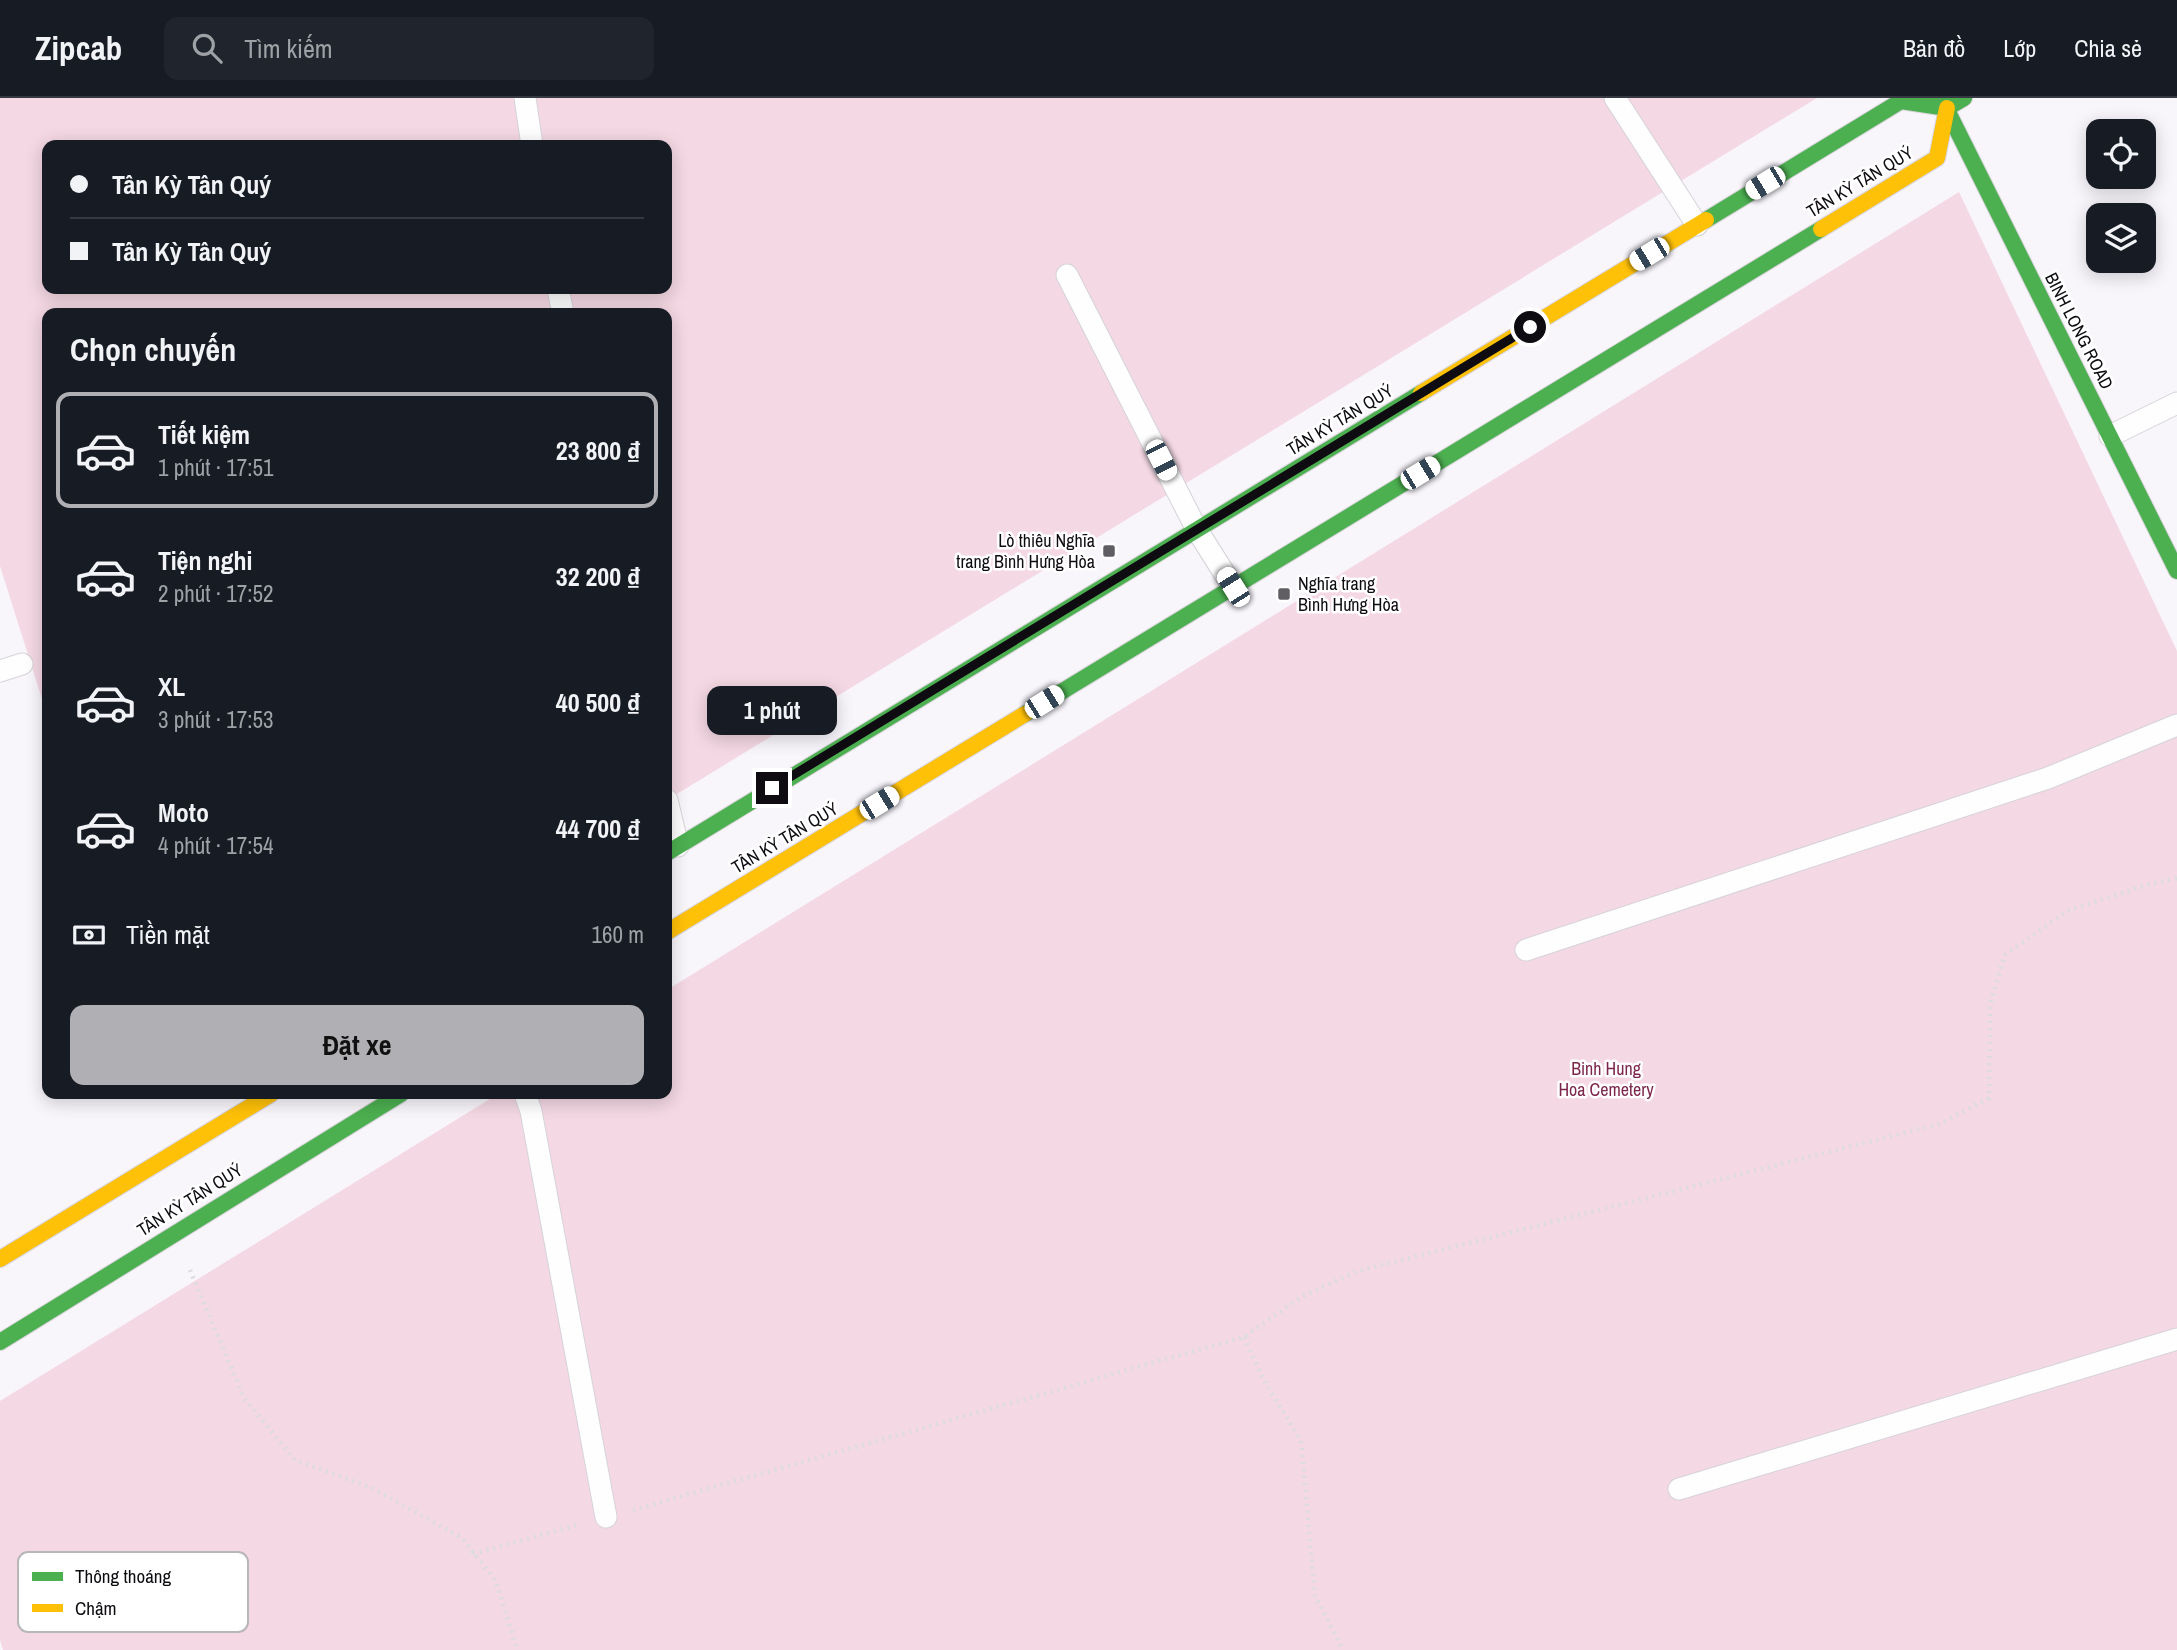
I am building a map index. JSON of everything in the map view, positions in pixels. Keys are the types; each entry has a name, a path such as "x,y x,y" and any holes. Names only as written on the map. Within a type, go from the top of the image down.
{"main road":[{"path":"1944,103 1964,98"},
{"name":"TÂN KỲ TÂN QUÝ","path":"672,849 1901,101 1944,103 1937,158 672,929"},
{"name":"BINH LONG ROAD","path":"1944,103 2177,570"},
{"path":"0,1259 263,1099"},
{"name":"TÂN KỲ TÂN QUÝ","path":"0,1342 173,1232 393,1099"}],"lane":[{"path":"524,98 531,140"},
{"path":"1615,98 1697,225"},
{"path":"1067,275 1197,530 1233,587"},
{"path":"2110,436 2177,403"},
{"path":"0,671 22,664"},
{"path":"1526,950 2048,778 2177,724"},
{"path":"526,1099 606,1517"},
{"path":"1679,1489 2177,1339"}],"path":[{"path":"474,1554 1244,1337 1301,1297 1358,1271 1939,1124 1989,1098 1990,1004 2005,955 2067,911 2177,878"},
{"path":"173,1232 244,1398 295,1460 372,1488 461,1538 496,1581 517,1650"},
{"path":"1244,1337 1266,1385 1301,1440 1315,1595 1343,1650"}],"green space":[{"path":"0,98 1817,98 672,797 672,308 42,308 42,699 0,566"},
{"name":"Binh Hung Hoa Cemetery","path":"1959,192 2177,651 2177,1650 3,1650 0,1640 0,1401 490,1099 672,1099 672,987"}],"traffic: fast":[{"path":"1706,220 1901,101 1947,108 1964,98"},
{"path":"1942,100 2177,571"},
{"path":"1025,714 1821,229"},
{"path":"672,850 1421,393"},
{"path":"0,1342 393,1099"}],"traffic: slow":[{"path":"1821,229 1937,158 1947,108"},
{"path":"1421,393 1706,220"},
{"path":"672,929 1025,714"},
{"path":"0,1259 263,1099"}],"place":[{"name":"Lò thiêu Nghĩa trang Bình Hưng Hòa","path":"1109,551"},
{"name":"Nghĩa trang Bình Hưng Hòa","path":"1284,594"}],"route":[{"path":"772,788 1530,327"}]}
